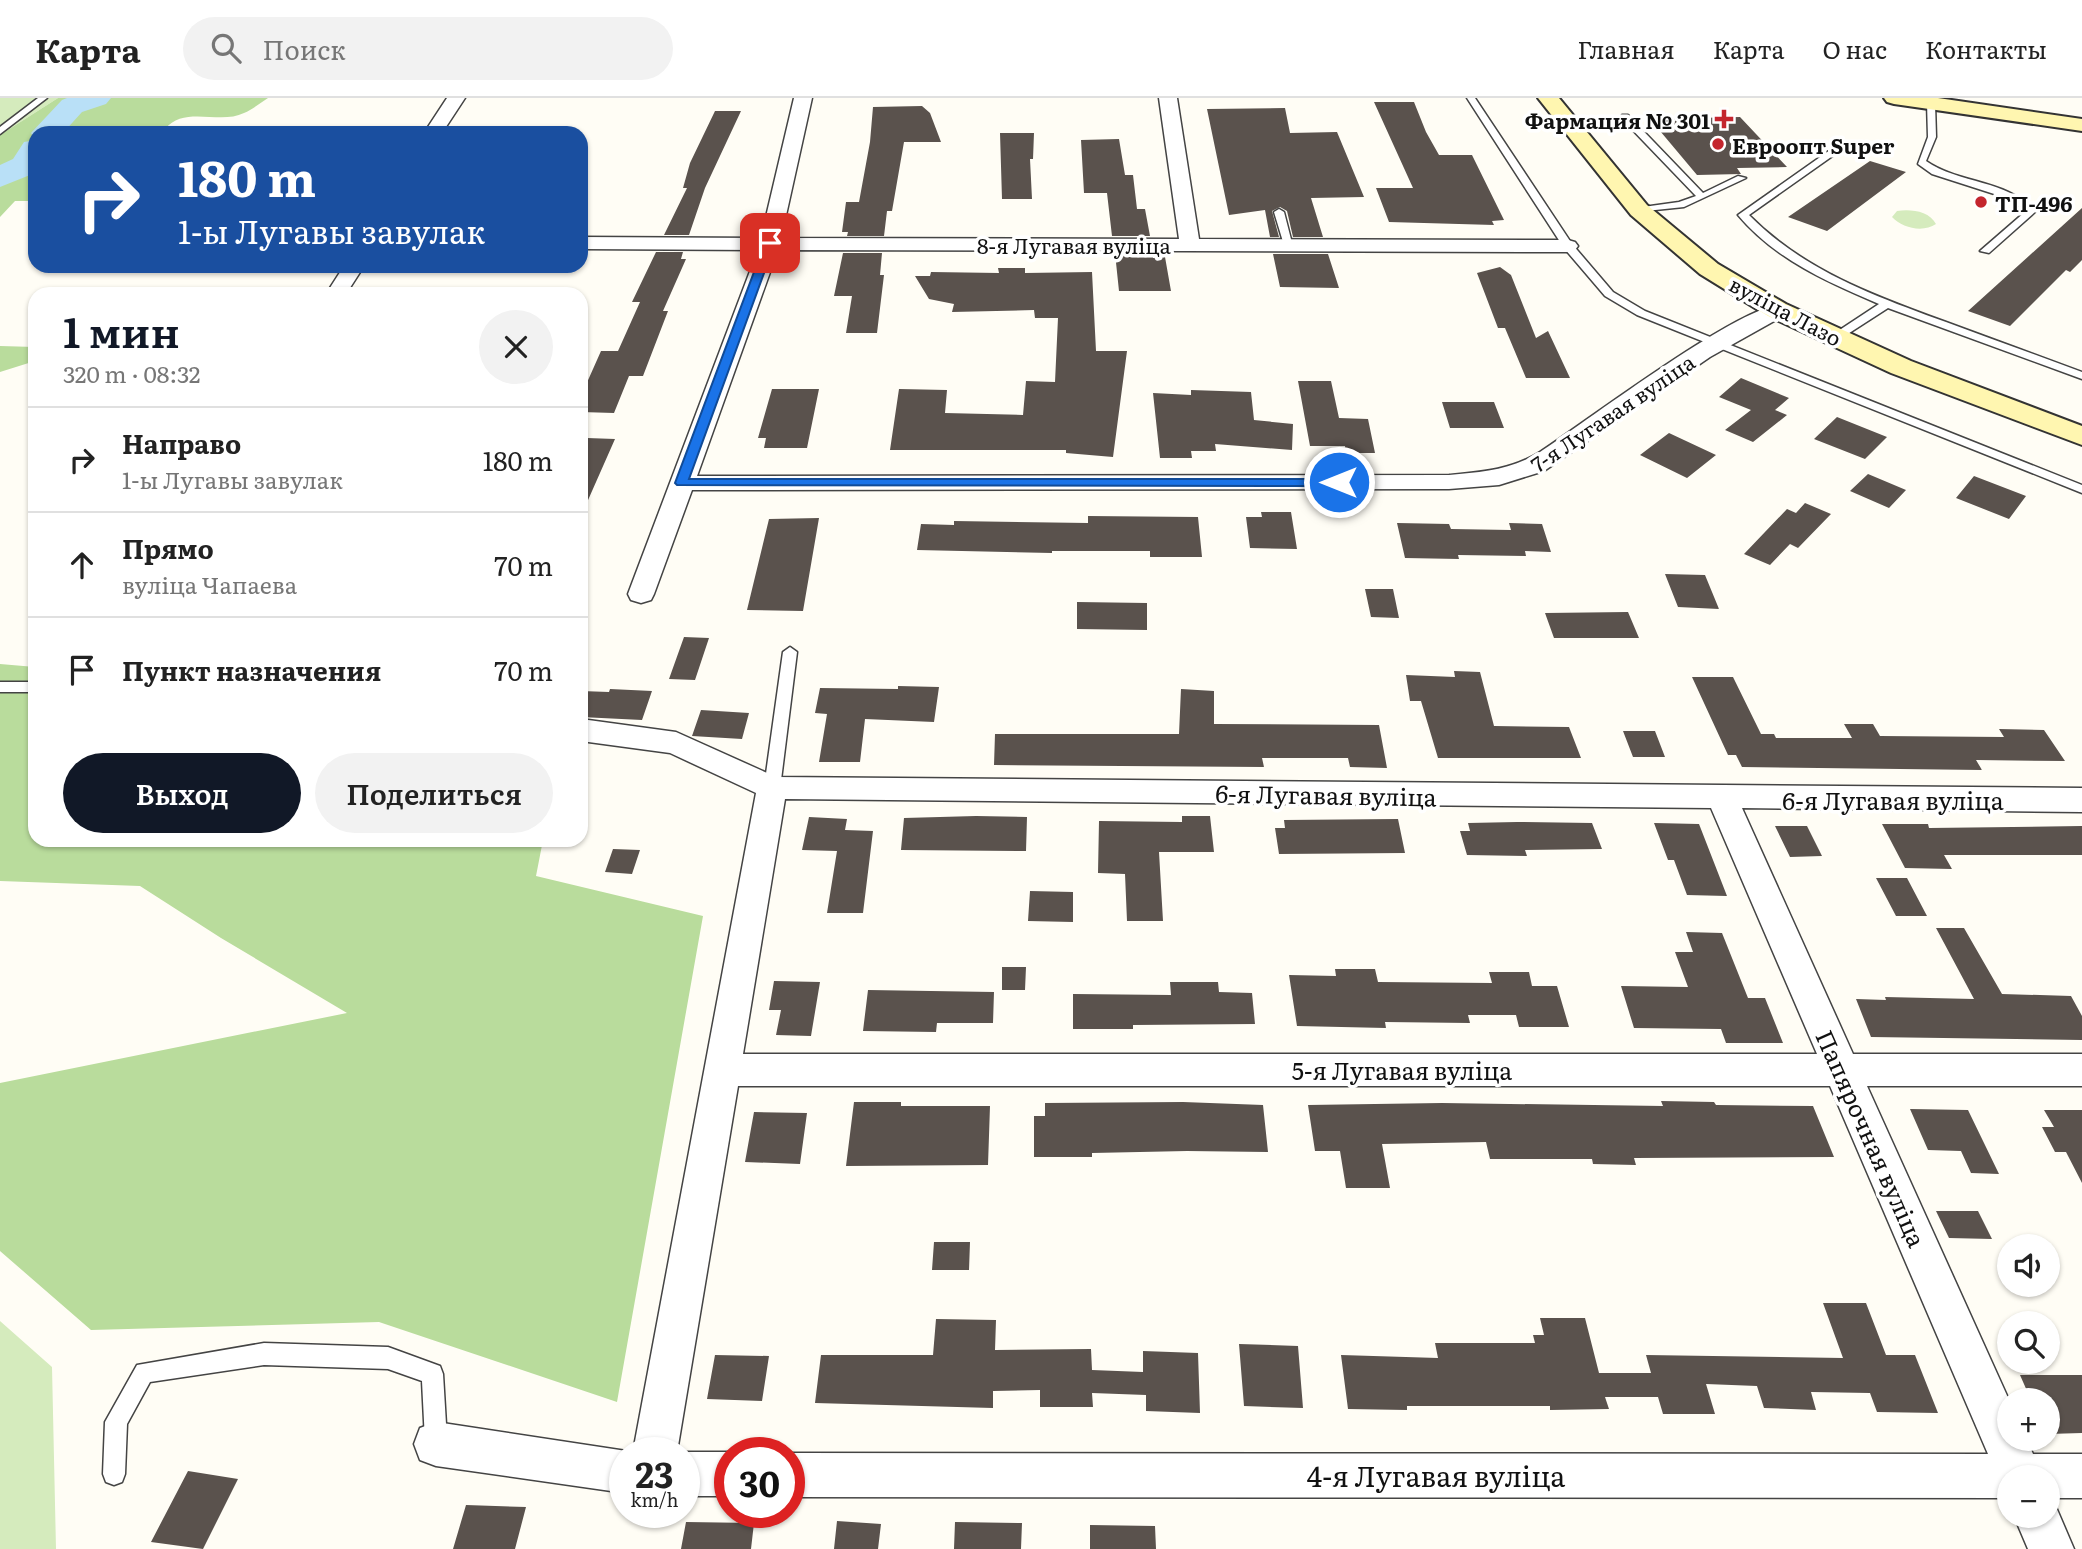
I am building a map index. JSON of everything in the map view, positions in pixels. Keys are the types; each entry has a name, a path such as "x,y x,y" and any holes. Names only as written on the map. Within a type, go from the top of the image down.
{"street":[{"path":"438,126 456,98"},
{"path":"641,594 770,243 803,98"},
{"path":"1168,98 1190,245"},
{"name":"вуліца Лазо","path":"1548,98 1639,211 1709,268 1777,310 1913,372 2082,436"},
{"path":"1894,98 2082,125"},
{"name":"8-я Лугавая вуліца","path":"588,243 1568,246"},
{"name":"7-я Лугавая вуліца","path":"681,483 1435,482 1486,479 1527,470 1635,401 1715,343 1777,310"},
{"name":"6-я Лугавая вуліца","path":"588,731 676,743 772,788 2082,800"},
{"path":"658,1437 772,788"},
{"name":"Папярочная вуліца","path":"1723,798 2015,1465"},
{"name":"5-я Лугавая вуліца","path":"722,1070 2082,1070"},
{"path":"436,1444 609,1469"},
{"name":"4-я Лугавая вуліца","path":"805,1475 1997,1489"},
{"name":"4-я Лугавая вуліца","path":"2060,1481 2082,1476"},
{"name":"Папярочная вуліца","path":"2042,1528 2051,1549"}],"lane":[{"path":"0,131 43,98"},
{"path":"1471,98 1568,246 1609,295 1641,313 2082,489"},
{"path":"1931,103 1932,137 1921,162 1935,172 2019,200 2030,212 1985,251"},
{"path":"1625,117 1702,197"},
{"path":"1836,150 1743,215 1765,239 1801,266 1887,304 2082,376"},
{"path":"1639,211 1681,205 1741,178"},
{"path":"1279,212 1289,245"},
{"path":"1836,337 1887,304"},
{"path":"772,788 790,652"},
{"path":"0,687 28,687"},
{"path":"114,1474 116,1422 144,1372 264,1354 388,1358 432,1374 436,1444"}],"green space":[{"path":"0,98 58,98 0,135"},
{"path":"58,98 268,98 250,110 234,116 182,118 168,126 28,126 28,201 15,201 0,217 0,135"},
{"path":"1897,211 1919,212 1929,216 1936,224 1919,229 1907,226 1892,217"},
{"path":"0,346 28,347 28,363 0,372"},
{"path":"0,664 28,666 28,847 542,847 536,876 703,916 617,1402 379,1322 91,1330 0,1251 0,1083 347,1013 140,886 0,881"},
{"path":"0,1321 52,1367 56,1549 0,1549"}],"building":[{"path":"1374,102 1414,102 1439,155 1472,155 1504,220 1492,221 1494,225 1389,222 1376,188 1413,188"},
{"path":"922,106 930,113 941,142 904,142 892,211 887,211 884,236 847,236 848,232 842,232 846,202 859,202 870,142 873,107"},
{"path":"1285,108 1290,133 1337,132 1364,197 1311,198 1323,237 1293,237 1287,211 1280,207 1272,211 1279,237 1270,237 1265,210 1229,215 1207,109"},
{"path":"715,111 741,111 705,188 689,235 664,235 687,188 683,188 690,163"},
{"name":"Евроопт Super","path":"1740,117 1787,167 1737,168 1741,174 1697,175 1650,119"},
{"path":"1000,133 1034,133 1033,159 1030,159 1032,199 1002,199"},
{"path":"1119,139 1125,175 1133,175 1137,209 1145,209 1150,236 1112,236 1107,193 1084,193 1081,140"},
{"path":"1870,161 1906,172 1827,231 1788,217"},
{"path":"2082,208 2082,260 2070,272 2066,270 2010,326 1968,311"},
{"path":"656,252 683,252 681,259 686,259 663,311 668,311 643,376 629,376 614,413 588,412 588,380 601,351 618,351 640,302 632,302"},
{"path":"843,253 882,253 880,275 884,275 877,333 846,333 852,296 834,296"},
{"path":"1115,253 1165,257 1171,291 1119,291"},
{"path":"1273,254 1328,254 1339,288 1280,287"},
{"path":"1500,267 1511,275 1536,338 1548,331 1570,378 1526,378 1505,328 1498,328 1477,273"},
{"path":"998,268 1025,268 1025,273 1092,272 1096,351 1127,351 1113,457 1066,453 1066,450 890,450 899,389 947,390 945,413 1023,415 1026,381 1055,382 1058,318 1035,318 1034,310 952,312 954,304 929,299 915,276 930,276 931,272 999,273"},
{"path":"1741,378 1789,398 1775,410 1787,415 1753,442 1725,430 1751,410 1719,397"},
{"path":"1298,381 1331,381 1339,418 1368,419 1375,453 1346,453 1345,446 1310,446"},
{"path":"772,389 819,389 807,448 764,448 766,438 758,438"},
{"path":"1191,390 1251,392 1254,420 1293,424 1292,450 1215,444 1216,451 1191,451 1192,458 1160,458 1153,393 1191,395"},
{"path":"1442,402 1494,402 1504,428 1450,428"},
{"path":"1837,417 1887,437 1865,459 1814,439"},
{"path":"1669,433 1716,455 1687,478 1640,455"},
{"path":"588,438 615,439 588,500"},
{"path":"1868,474 1906,490 1889,508 1850,491"},
{"path":"1974,476 2026,496 2009,519 1956,498"},
{"path":"1805,503 1831,514 1798,548 1790,544 1770,565 1744,554 1787,509 1796,513"},
{"path":"1261,512 1291,512 1297,549 1250,548 1246,517 1262,517"},
{"path":"1088,516 1198,517 1202,557 1150,557 1150,551 1052,553 917,550 921,524 954,525 954,521 1088,523"},
{"path":"819,518 803,611 747,610 769,519"},
{"path":"1397,523 1449,524 1451,529 1511,530 1509,523 1542,524 1551,552 1525,551 1526,556 1458,555 1459,559 1405,558"},
{"path":"1665,574 1705,575 1719,609 1678,607"},
{"path":"1365,589 1393,589 1399,618 1371,617"},
{"path":"1077,602 1147,603 1147,630 1077,629"},
{"path":"1628,612 1639,638 1554,638 1545,613"},
{"path":"684,637 709,638 695,680 669,679"},
{"path":"1454,671 1480,672 1494,726 1569,727 1581,758 1438,758 1421,701 1410,701 1406,675 1455,677"},
{"path":"1692,677 1733,677 1761,734 1774,734 1776,738 1852,738 1844,724 1873,724 1880,736 2004,737 1999,729 2044,730 2065,761 1976,760 1982,770 1742,767 1736,755 1728,755"},
{"path":"898,686 939,687 934,722 865,719 860,762 819,762 827,714 815,713 820,688 898,689"},
{"path":"610,689 652,691 642,720 588,717 588,691 609,692"},
{"path":"1181,689 1214,691 1214,724 1379,725 1387,768 1350,767 1348,758 1262,758 1264,767 994,765 995,734 1179,734"},
{"path":"701,710 749,713 742,739 692,736"},
{"path":"1623,731 1655,731 1665,757 1633,757"},
{"path":"1182,816 1210,816 1214,852 1159,852 1163,921 1127,921 1125,874 1098,873 1099,821 1182,822"},
{"path":"809,817 847,819 845,830 873,831 863,913 827,913 837,851 802,850"},
{"path":"1027,817 1026,851 901,850 904,818"},
{"path":"1398,819 1405,853 1279,854 1275,828 1285,828 1284,820"},
{"path":"1468,823 1592,823 1602,849 1525,850 1527,856 1467,855 1460,831 1470,831"},
{"path":"1654,823 1699,824 1727,896 1687,895 1674,860 1668,860"},
{"path":"1882,824 1928,824 1929,828 2082,826 2082,855 1944,855 1952,869 1905,868"},
{"path":"1775,826 1807,826 1822,856 1790,857"},
{"path":"613,849 640,850 632,874 605,872"},
{"path":"1876,878 1907,878 1927,916 1896,916"},
{"path":"1030,891 1073,892 1073,922 1028,921"},
{"path":"1936,928 1964,928 2002,994 2071,996 2082,1016 2082,1040 1871,1037 1856,999 1974,999"},
{"path":"1686,932 1722,933 1748,998 1765,998 1783,1043 1726,1043 1721,1029 1634,1028 1621,986 1688,987 1675,952 1693,952"},
{"path":"1002,967 1026,967 1025,990 1002,990"},
{"path":"1335,969 1375,969 1378,982 1492,983 1489,972 1529,972 1532,986 1557,986 1569,1027 1519,1027 1516,1015 1468,1015 1470,1023 1385,1022 1386,1028 1297,1026 1289,975 1336,976"},
{"path":"774,981 820,982 811,1036 776,1035 781,1010 769,1010"},
{"path":"1170,982 1218,982 1219,992 1252,993 1255,1024 1133,1025 1133,1029 1073,1029 1073,994 1171,995"},
{"path":"868,990 994,992 993,1023 937,1023 936,1032 863,1031"},
{"path":"1661,1101 1714,1102 1716,1105 1813,1106 1834,1157 1634,1158 1636,1165 1593,1164 1592,1159 1490,1159 1486,1142 1382,1144 1390,1188 1346,1188 1340,1151 1315,1151 1308,1105 1442,1103 1663,1106"},
{"path":"854,1102 901,1102 901,1106 990,1106 988,1165 846,1166"},
{"path":"1183,1102 1263,1105 1268,1152 1092,1153 1092,1157 1034,1157 1034,1116 1045,1116 1045,1103"},
{"path":"1910,1109 1968,1110 1999,1174 1971,1173 1961,1151 1928,1150"},
{"path":"2044,1110 2082,1110 2082,1183 2066,1152 2055,1152 2042,1127 2054,1127"},
{"path":"754,1112 807,1113 800,1164 745,1162"},
{"path":"1936,1211 1978,1211 1992,1239 1949,1238"},
{"path":"934,1242 970,1242 969,1270 932,1270"},
{"path":"1823,1303 1866,1303 1886,1355 1915,1355 1938,1413 1877,1412 1870,1393 1811,1392 1816,1410 1764,1408 1757,1386 1706,1384 1715,1414 1663,1414 1658,1397 1605,1397 1609,1409 1550,1410 1550,1406 1407,1406 1407,1410 1348,1409 1341,1355 1438,1358 1435,1343 1535,1343 1533,1335 1544,1335 1540,1318 1585,1318 1599,1373 1651,1373 1646,1355 1843,1358"},
{"path":"936,1319 996,1320 995,1350 1091,1349 1092,1370 1143,1372 1143,1351 1198,1353 1200,1413 1146,1411 1146,1395 1092,1393 1093,1407 1040,1407 1040,1390 993,1391 993,1408 815,1403 821,1355 933,1355"},
{"path":"1239,1344 1298,1346 1303,1408 1244,1406"},
{"path":"715,1355 769,1356 762,1401 707,1399"},
{"path":"2020,1375 2082,1375 2082,1433 2060,1434 2060,1388 2026,1388"},
{"path":"188,1471 238,1479 203,1549 151,1542"},
{"path":"466,1505 526,1507 515,1549 453,1549"},
{"path":"837,1521 881,1524 878,1549 834,1549"},
{"path":"700,1522 714,1522 714,1528 753,1528 751,1549 681,1549 685,1528 700,1528"},
{"path":"955,1522 1022,1523 1021,1549 954,1549"},
{"path":"1090,1525 1155,1526 1156,1549 1090,1549"}],"waterway":[{"path":"53,126 72,106 96,98"},
{"path":"0,177 24,166 28,160"}],"place":[{"name":"Фармация № 301","path":"1724,119"},
{"name":"Евроопт Super","path":"1718,144"},
{"name":"ТП-496","path":"1981,202"}],"route":[{"path":"770,243 681,483 1339,482"}]}
